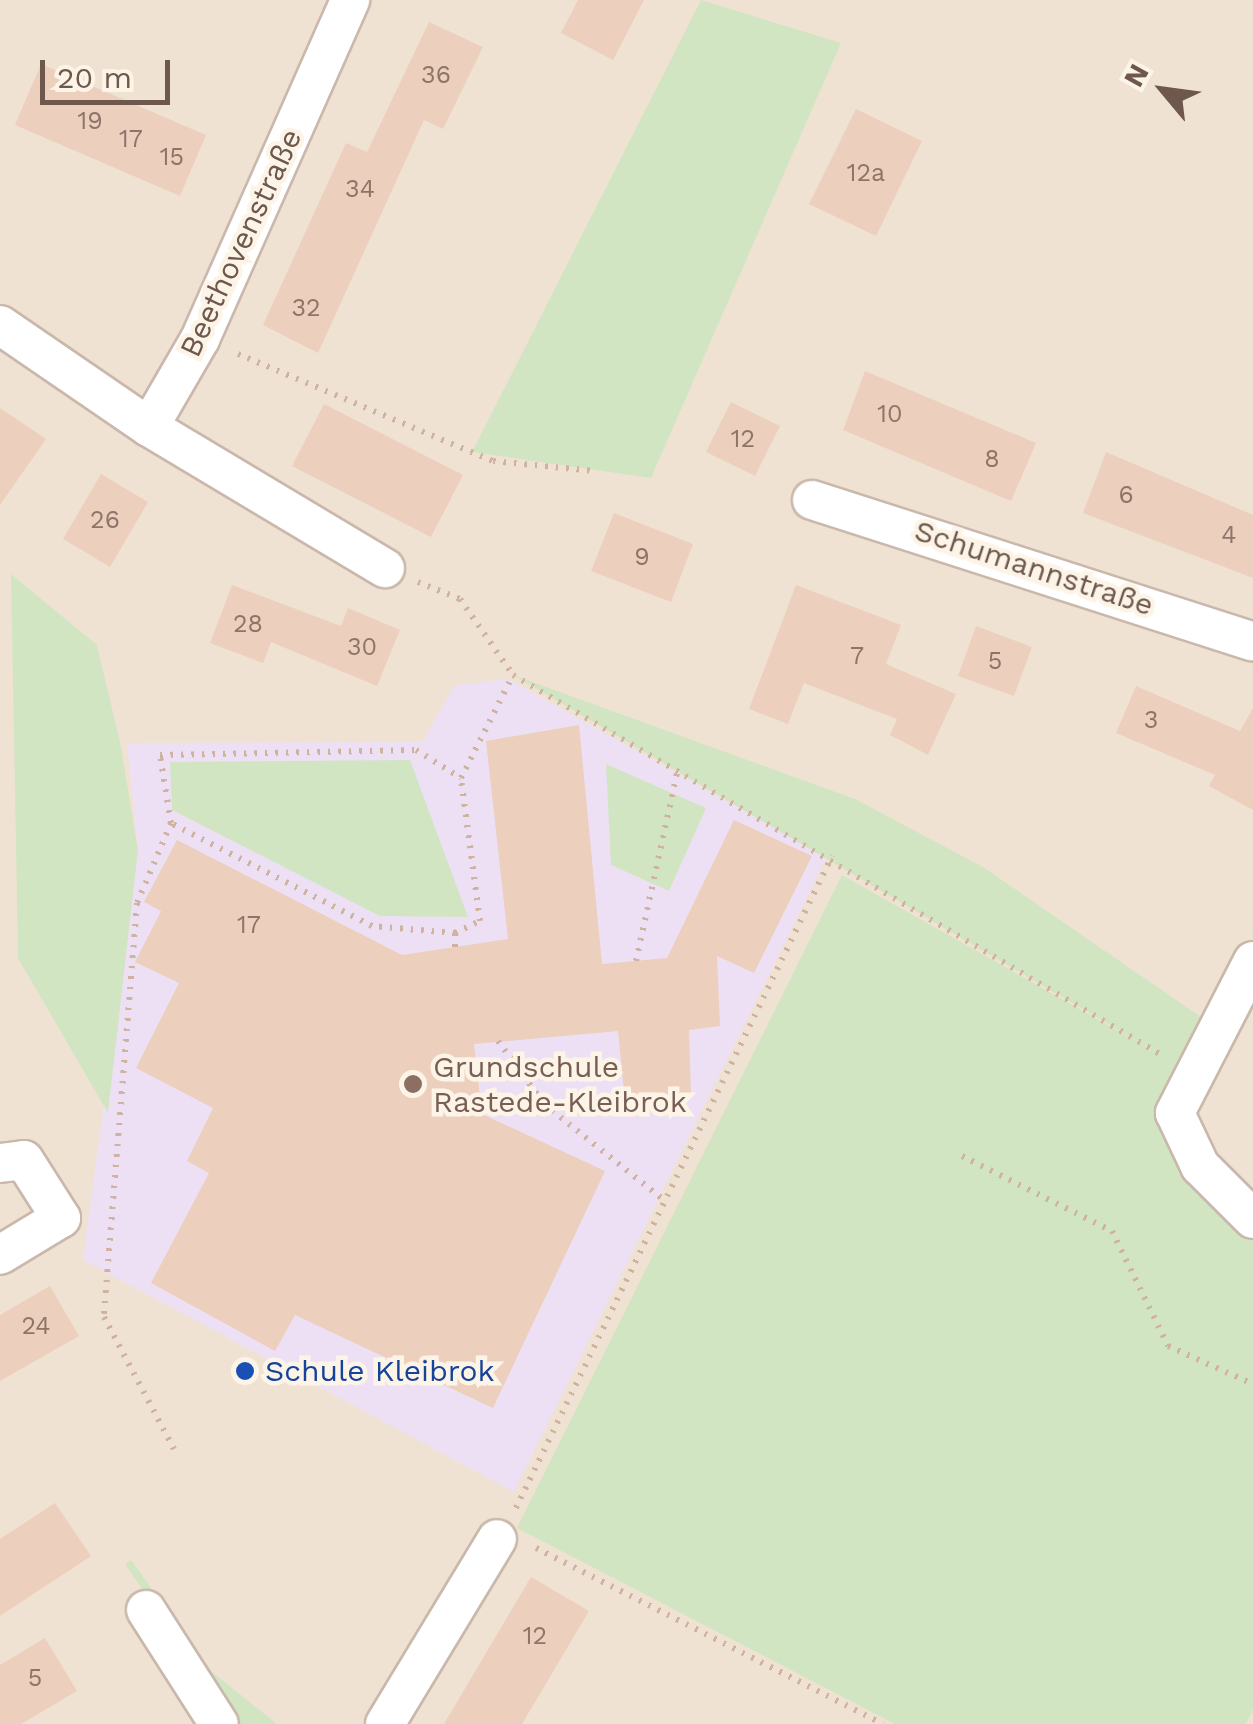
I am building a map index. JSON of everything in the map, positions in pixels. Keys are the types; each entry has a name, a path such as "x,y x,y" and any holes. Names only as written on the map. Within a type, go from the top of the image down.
{"street":[{"name":"Beethovenstraße","path":"149,426 200,339 350,0"},
{"path":"0,326 149,426 385,568"},
{"name":"Schumannstraße","path":"812,500 1057,572 1253,642"},
{"path":"1253,961 1190,1071 1175,1113 1200,1166 1253,1218"},
{"path":"0,1163 24,1160 61,1218 0,1254"},
{"path":"386,1724 501,1536"},
{"path":"146,1610 219,1724"}],"path":[{"path":"200,339 493,460 594,472"},
{"path":"385,568 460,599 514,675 832,856 1190,1071"},
{"path":"171,823 372,926 455,934 480,921 461,778 514,675"},
{"path":"176,1453 104,1317 137,904 171,823 160,754 416,750 461,778"},
{"path":"636,961 678,769"},
{"path":"832,856 501,1536 883,1724"},
{"path":"455,934 455,947"},
{"path":"498,1042 544,1104 665,1201"},
{"path":"962,1156 1112,1231 1168,1346 1253,1384"}],"shaded area":[{"path":"0,0 1253,0 1253,1724 0,1724"},
{"name":"Grundschule Rastede-Kleibrok","path":"508,679 827,857 514,1492 83,1260 138,850 127,743 422,742 455,685"}],"green space":[{"path":"701,0 841,43 651,478 472,452"},
{"path":"11,574 97,645 120,742 138,850 108,1113 18,958"},
{"path":"513,675 855,799 983,867 1214,1026 1175,1113 1253,1219 1253,1709 1246,1724 895,1724 517,1528 842,875 1161,1055"},
{"path":"410,760 468,917 380,916 172,810 170,762"},
{"path":"606,764 706,808 669,891 611,865"},
{"path":"131,1560 211,1671 277,1724 234,1724 125,1564"}],"building":[{"path":"578,0 644,0 613,60 561,33"},
{"path":"429,22 483,47 443,129 424,120 318,353 263,325 346,143 367,152"},
{"path":"41,64 206,135 180,196 15,125"},
{"path":"856,109 922,141 876,236 809,204"},
{"path":"865,371 1036,443 1011,501 843,430"},
{"path":"731,402 780,426 755,476 706,452"},
{"path":"324,404 463,475 431,537 292,466"},
{"path":"0,408 46,439 0,505"},
{"path":"1106,452 1253,515 1253,578 1083,513"},
{"path":"101,474 148,502 110,567 63,539"},
{"path":"614,513 693,544 671,602 591,571"},
{"path":"232,585 341,626 348,608 400,630 377,686 271,642 263,663 210,643"},
{"path":"796,585 901,625 886,664 956,694 928,755 890,735 897,719 804,683 788,724 749,709"},
{"path":"976,626 1032,647 1014,696 958,676"},
{"path":"1136,686 1240,731 1253,708 1253,810 1209,786 1215,775 1116,733"},
{"path":"579,725 602,964 667,958 734,820 812,856 754,973 717,956 720,1026 689,1030 691,1096 625,1102 618,1031 474,1044 482,1114 605,1171 493,1408 295,1315 275,1351 151,1283 209,1173 187,1161 213,1108 136,1068 179,983 135,962 161,911 144,902 177,840 402,955 508,939 486,741"},
{"path":"50,1286 79,1336 0,1381 0,1315"},
{"path":"55,1503 91,1556 0,1616 0,1539"},
{"path":"531,1577 589,1611 522,1724 444,1724"},
{"path":"45,1638 77,1691 21,1724 0,1724 0,1665"}],"place":[{"name":"Grundschule Rastede-Kleibrok","path":"413,1084"},
{"name":"Schule Kleibrok","path":"245,1371"}]}
